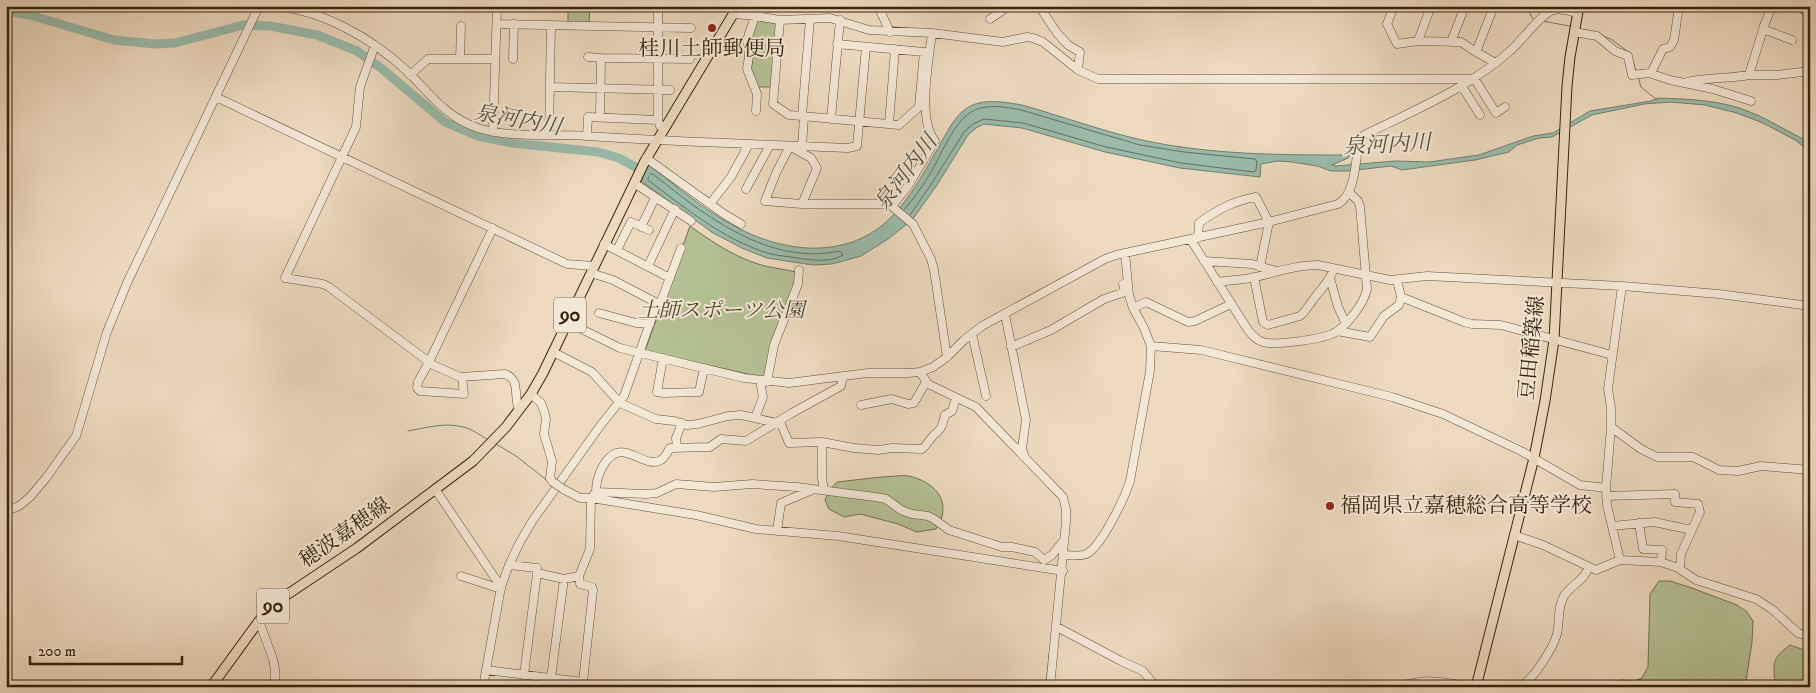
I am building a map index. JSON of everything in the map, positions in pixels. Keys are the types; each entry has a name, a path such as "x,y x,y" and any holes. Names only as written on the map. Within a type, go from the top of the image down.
{"main road":[{"name":"豆田稲築線","path":"1476,687 1534,458 1545,401 1554,340 1570,57 1578,9"},
{"name":"90","path":"519,409 531,394 554,352 604,244 656,140 695,80 736,10"},
{"name":"穂波嘉穂線","path":"211,687 259,621 286,596 357,548 473,461 506,427 519,409"}],"street":[{"path":"271,6 289,8 331,22 386,52 447,112 461,121 493,132 516,134 790,146 848,148 857,146 866,47"},
{"path":"493,132 497,6"},
{"path":"658,6 658,120 663,128"},
{"path":"755,6 755,16 747,40 749,56 748,74 757,94 756,111"},
{"path":"878,6 890,32"},
{"path":"990,19 1009,6"},
{"path":"1039,6 1068,45 1080,52 1078,70"},
{"path":"1394,6 1386,24 1397,44 1418,41 1461,42 1496,63"},
{"path":"1418,41 1431,6"},
{"path":"1452,42 1465,6"},
{"path":"1476,52 1494,6"},
{"path":"1650,73 1663,50 1670,47 1674,40 1679,6"},
{"path":"1749,75 1772,6"},
{"path":"1794,6 1810,12"},
{"path":"567,322 610,344 641,353 764,381 789,383 868,373 920,372 933,367 972,334 1005,314 1105,260 1125,253 1269,222 1334,206 1342,202 1349,192 1359,141 1364,135 1461,85 1496,63 1511,51 1551,11 1578,9"},
{"path":"6,511 19,506 30,497 76,436 107,332 142,249 257,10"},
{"path":"736,10 755,16 780,20 830,18 869,30 890,32 932,33 1003,42 1027,37 1033,38 1043,42 1078,70 1098,79 1473,78"},
{"path":"802,146 810,19"},
{"path":"780,20 773,104 789,115 899,125 919,107 924,52 837,44"},
{"path":"831,118 840,20"},
{"path":"497,24 691,28"},
{"path":"514,24 514,60"},
{"path":"549,134 551,25"},
{"path":"460,59 461,26"},
{"path":"1763,29 1792,40"},
{"path":"1574,32 1597,36 1615,51 1628,56 1632,75 1650,73 1751,100"},
{"path":"893,207 935,141 928,128 925,105 932,33"},
{"path":"374,47 360,86 356,127 284,278 323,284 329,287 429,362 462,376 505,374 510,376 516,383 516,403 519,409"},
{"path":"889,124 895,50"},
{"path":"588,57 657,60 690,59"},
{"path":"600,117 601,58"},
{"path":"410,75 428,59 495,59"},
{"path":"1683,83 1696,80 1810,71"},
{"path":"1473,78 1496,113 1505,107"},
{"path":"1461,85 1480,115"},
{"path":"550,87 670,90"},
{"path":"216,97 567,264 592,269 657,303 657,305"},
{"path":"587,136 588,117 658,120"},
{"path":"710,204 731,177 749,144"},
{"path":"746,189 770,145"},
{"path":"790,146 811,158 817,168 802,204"},
{"path":"790,146 776,173 765,201 802,204 889,204 913,224 931,259 934,270 947,357"},
{"path":"646,159 742,224"},
{"path":"635,181 656,198 691,221"},
{"path":"1260,267 1269,222 1256,197 1226,205 1199,223 1195,239 1204,261 1248,330 1258,340 1264,343 1280,343 1331,335 1337,331 1364,302 1367,289 1360,206 1358,201 1349,192"},
{"path":"617,250 631,222 645,229 656,198"},
{"path":"648,266 675,209"},
{"path":"462,376 464,394 418,390 417,385 493,228"},
{"path":"604,244 670,278"},
{"path":"483,687 501,588 509,565 524,534 600,426 620,403 628,390 657,305 660,304 681,248"},
{"path":"1063,555 1081,555 1092,551 1124,498 1130,481 1150,371 1151,346 1133,308 1127,279 1125,253"},
{"path":"1204,261 1252,264 1276,271"},
{"path":"1217,282 1318,265 1397,280 1427,276 1622,286 1719,294 1810,306"},
{"path":"1254,277 1263,322 1268,325 1300,316 1304,313 1330,278 1334,269"},
{"path":"755,418 763,397 764,381 774,346 798,284 799,270"},
{"path":"1330,278 1338,307 1346,322"},
{"path":"1011,346 1051,330 1104,299 1125,292 1122,280 1127,279"},
{"path":"1337,331 1370,337 1384,316 1398,305 1401,297 1397,280"},
{"path":"1620,560 1606,492 1611,427 1608,389 1622,286"},
{"path":"1401,297 1464,322 1501,325 1612,355"},
{"path":"1133,308 1146,302 1188,322 1195,321 1231,304"},
{"path":"599,313 636,324 650,324"},
{"path":"1005,314 1026,420 1022,448 1024,455"},
{"path":"972,334 986,396"},
{"path":"1151,346 1201,350 1392,397 1443,414 1534,458 1580,485 1606,492 1675,494 1675,502 1698,504 1700,512 1681,554 1680,569"},
{"path":"554,352 592,372 620,403 656,419 698,424 728,416 741,415 782,424 789,443 822,442 878,450 892,448 922,449 928,445 931,437 942,429 945,415 952,411 956,398"},
{"path":"663,358 657,392 699,392 704,368"},
{"path":"920,372 926,382 976,407 1063,497 1066,509 1063,570 1050,687"},
{"path":"486,670 583,682 593,590 592,587 580,584 579,576 590,548 593,495 599,474 612,454 620,452 656,462 662,460 670,448 710,447 721,439 746,441 841,386 843,376"},
{"path":"861,405 892,399 908,404 914,403 926,382"},
{"path":"531,394 541,403 546,419 544,434 552,461 550,478 563,489 580,498 593,495 657,493 676,484 714,487 752,484 814,489 886,499 901,510 912,514 928,516 949,530 1002,547 1012,546 1035,552 1044,560 1052,555 1064,540"},
{"path":"677,448 676,438 682,423"},
{"path":"1611,427 1640,449 1657,457 1693,456 1719,470 1738,471 1761,466 1810,470"},
{"path":"822,442 822,479 824,490"},
{"path":"435,489 501,588"},
{"path":"777,531 781,503 814,489"},
{"path":"593,495 756,529 838,536 1063,570"},
{"path":"1612,526 1654,522 1692,530"},
{"path":"1639,523 1643,549 1662,550 1661,562"},
{"path":"1514,535 1543,545 1596,570 1620,560 1661,562 1680,569 1696,580 1756,599 1772,610 1798,633 1810,637"},
{"path":"509,565 537,568"},
{"path":"1519,687 1528,682 1553,644 1557,633 1558,612 1564,597 1586,575 1589,567"},
{"path":"524,675 537,573 564,579 579,576"},
{"path":"461,576 501,588"},
{"path":"551,678 564,579"},
{"path":"259,621 273,659 275,668 274,687"},
{"path":"1057,627 1120,662 1143,672 1156,687"},
{"path":"1397,687 1417,681 1433,680 1471,687"}],"green space":[{"path":"568,6 590,6 589,23 568,22"},
{"path":"757,20 778,24 773,87 759,87 753,81 749,71 752,64 752,50 749,41"},
{"name":"土師スポーツ公園","path":"690,226 714,243 749,261 796,272 796,281 766,378 645,351"},
{"path":"909,476 930,485 936,491 943,504 941,520 936,529 917,532 898,524 860,514 844,517 829,509 825,500 829,490 837,482"},
{"path":"1659,581 1670,581 1692,588 1737,605 1747,612 1753,621 1752,642 1745,687 1601,687 1609,682 1634,681 1642,678 1648,667 1650,594"},
{"path":"1790,645 1810,652 1809,687 1775,687 1774,672 1776,659"}],"water":[{"path":"1658,98 1705,101 1739,108 1810,142 1810,151 1795,140 1763,123 1737,113 1705,105 1671,102 1644,104 1592,115 1552,137 1539,138 1517,145 1509,152 1475,160 1402,170 1391,166 1348,171 1331,171 1317,166 1278,161 1261,164 1260,177 1180,168 1105,152 1022,128 984,124 968,135 937,185 912,220 888,239 861,256 832,264 813,265 767,258 744,249 713,233 641,181 649,165 712,213 739,229 773,242 793,246 833,247 852,242 870,234 886,222 915,188 954,121 969,107 984,102 1022,105 1142,140 1194,149 1298,155 1350,155 1348,158 1332,165 1336,166 1395,161 1429,162 1479,155 1533,136 1553,133 1590,111 1651,101"}],"waterway":[{"path":"1526,6 1535,20"},
{"name":"泉河内川","path":"6,11 30,15 114,40 155,44 175,43 243,25 270,26 317,35 357,51 381,68 445,122 477,136 512,143 598,152 619,158 646,173"},
{"path":"1542,21 1570,26"},
{"path":"1581,29 1590,31"},
{"path":"1603,36 1611,39 1631,54"},
{"path":"1632,58 1636,71"},
{"path":"1638,77 1641,87 1657,100"},
{"path":"408,431 449,425 470,429 488,440"},
{"path":"496,444 516,456 548,481"},
{"path":"569,496 577,500"},
{"path":"1046,687 1049,655"}],"place":[{"name":"桂川土師郵便局","path":"712,28"},
{"name":"福岡県立嘉穂総合高等学校","path":"1330,506"}]}
